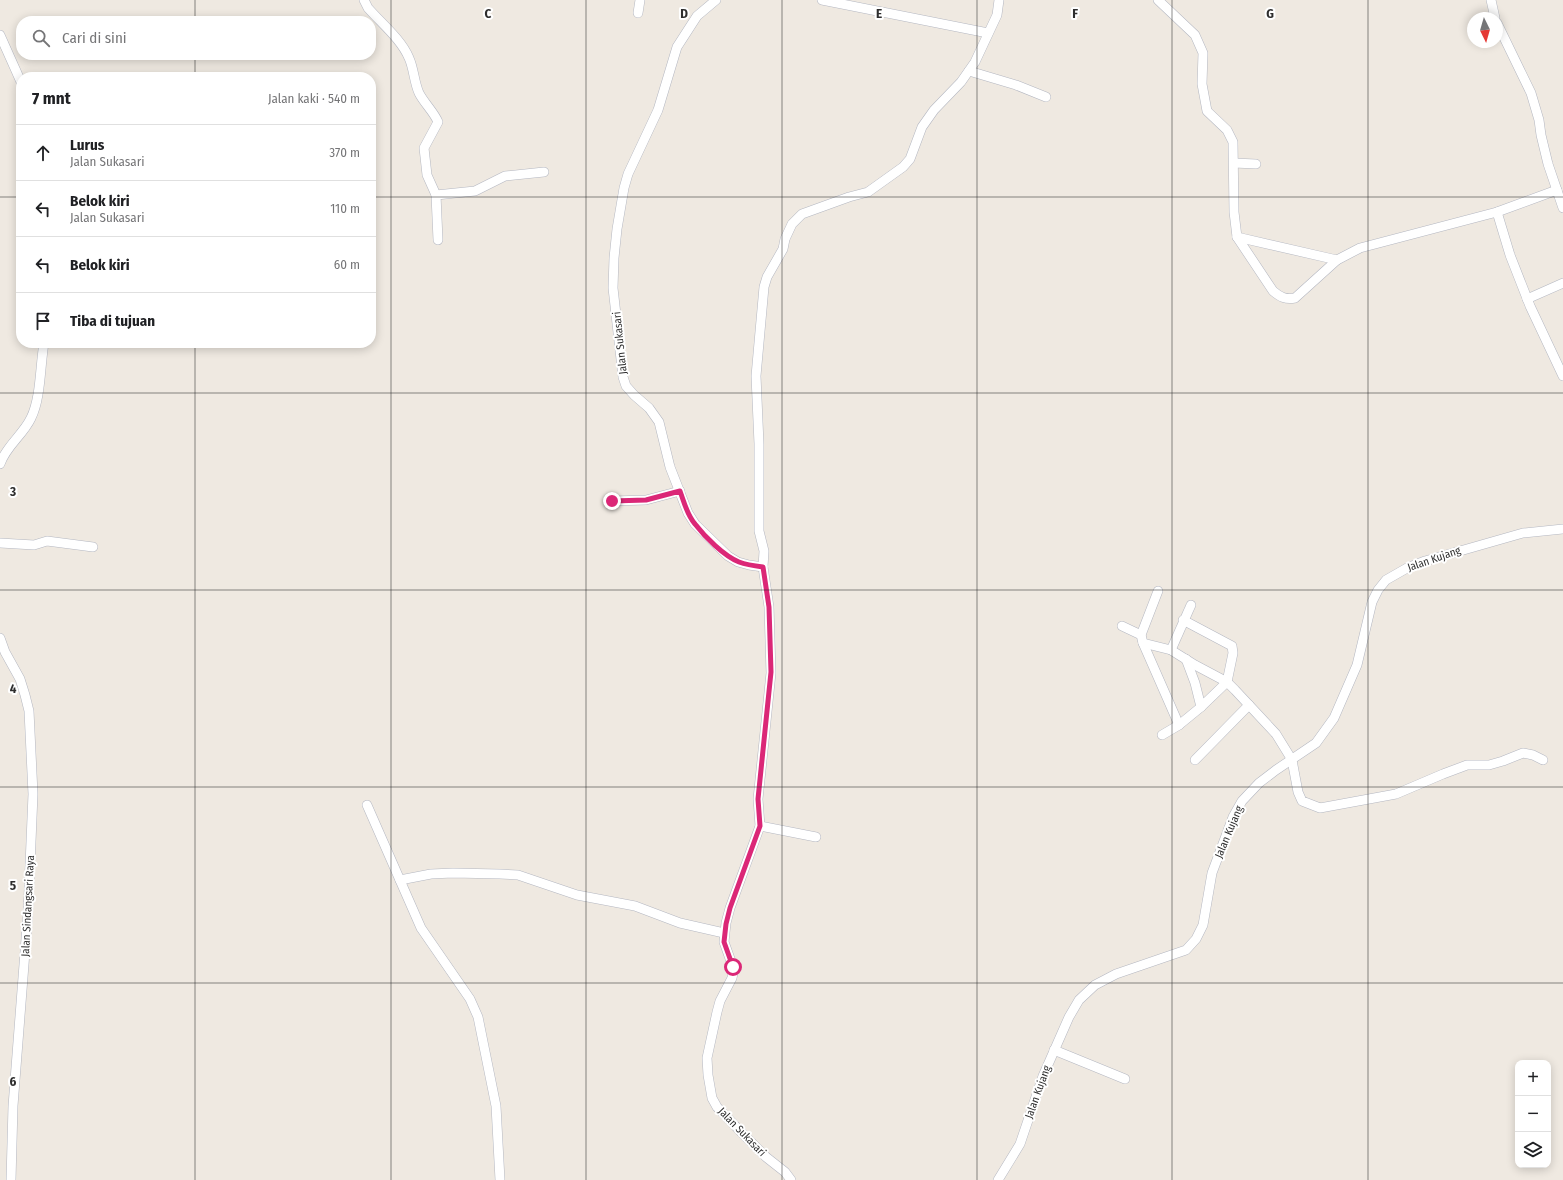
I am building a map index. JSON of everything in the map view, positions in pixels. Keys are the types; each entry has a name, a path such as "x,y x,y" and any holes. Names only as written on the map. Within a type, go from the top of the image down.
{"street":[{"path":"364,0 368,8 375,16"},
{"path":"638,13 640,0"},
{"path":"822,0 988,33"},
{"path":"763,567 764,551 759,531 759,444 756,376 764,287 767,277 783,249 785,239 792,224 802,214 849,197 868,192 903,167 910,159 922,127 934,110 956,89 969,71 983,47 997,15 1000,0"},
{"path":"1158,0 1195,35 1203,53 1202,84 1207,111 1227,130 1233,142 1234,212 1237,237 1273,291 1281,297 1289,299 1295,298 1336,260 1360,248 1497,212 1557,190"},
{"path":"1491,0 1494,12"},
{"name":"Jalan Sukasari","path":"710,1 697,16 677,47 658,110 628,174 617,229 613,288 623,377 626,386 649,408 659,422 670,467 688,512 695,524 728,556 738,562 763,567 769,607 771,672 758,799 760,826 730,908 724,933 725,948 730,959 733,973 720,1001 707,1058 712,1098 717,1107 729,1121 766,1157 785,1172 791,1180"},
{"path":"376,17 403,46 409,59 418,91 438,122 424,148 427,175 436,195 438,240"},
{"path":"0,35 17,72"},
{"path":"1503,35 1531,93 1539,120 1548,164 1563,208"},
{"path":"969,71 1016,85 1046,97"},
{"path":"1234,163 1256,164"},
{"path":"436,195 475,191 505,176 544,172"},
{"path":"1497,212 1510,255 1527,299 1563,376"},
{"path":"1237,237 1336,260"},
{"path":"1527,299 1563,283"},
{"path":"0,464 8,448 26,428 36,406 43,348"},
{"path":"612,501 646,500 680,491"},
{"name":"Jalan Kujang","path":"998,1180 1020,1144 1043,1076 1069,1017 1079,1000 1096,985 1116,974 1186,950 1196,939 1203,925 1212,874 1233,817 1242,801 1259,783 1316,743 1334,718 1357,665 1372,602 1378,590 1386,580 1407,568 1455,551 1523,533 1563,529"},
{"path":"0,543 34,545 47,541 93,547"},
{"path":"1158,591 1142,639 1179,726"},
{"path":"1171,650 1191,605"},
{"path":"1162,735 1179,726 1202,707 1227,682 1233,653 1232,646 1184,620"},
{"path":"1122,626 1142,639 1171,650 1227,682 1276,734 1292,760 1298,792 1302,801 1320,808 1396,794 1468,765 1489,765 1523,753 1533,755 1543,760"},
{"name":"Jalan Sindangsari Raya","path":"0,638 5,652 20,679 28,706 33,794 28,913 13,1106 11,1180"},
{"path":"1186,659 1202,707"},
{"path":"1195,760 1249,705"},
{"path":"367,805 421,928 470,999 478,1017 496,1106 500,1180"},
{"path":"760,826 816,837"},
{"path":"400,880 431,874 453,873 518,876 577,895 635,906 680,923 724,933"},
{"path":"1054,1050 1125,1080"}],"route":[{"path":"612,501 646,500 680,491 688,512 695,524 728,556 738,562 763,567 769,607 771,672 758,799 760,826 730,908 724,933 725,948 733,967"}]}
